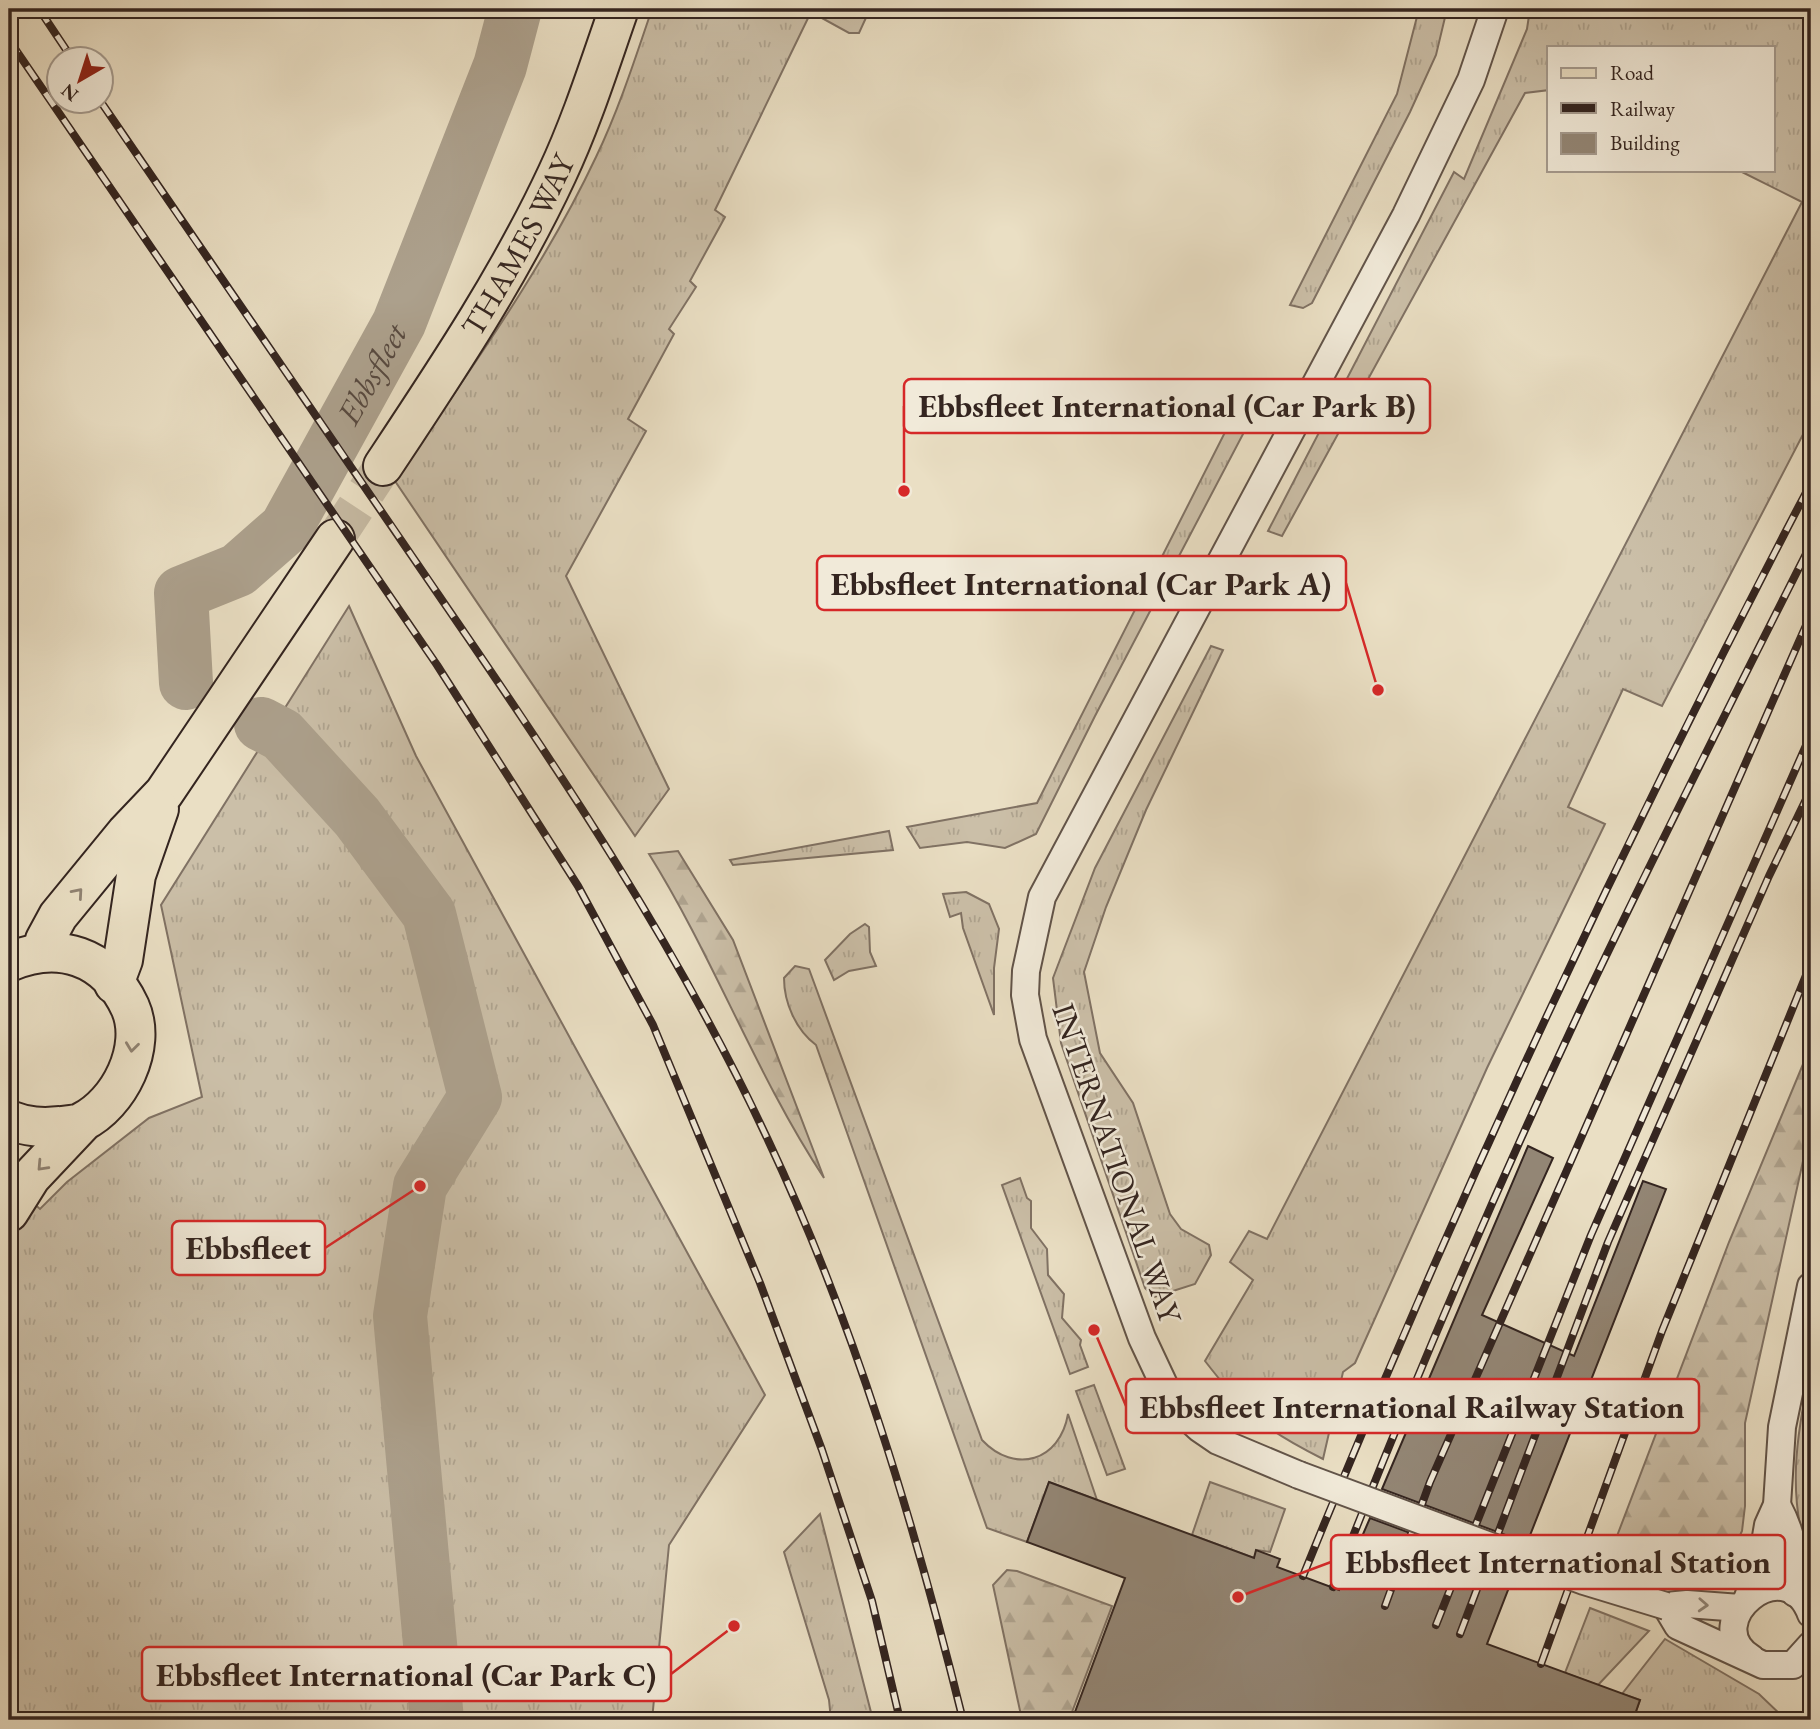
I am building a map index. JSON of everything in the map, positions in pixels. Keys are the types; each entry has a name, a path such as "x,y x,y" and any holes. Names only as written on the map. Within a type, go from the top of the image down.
{"main road":[{"name":"THAMES WAY","path":"383,466 492,299 532,226 559,171 619,9"},
{"path":"26,956 45,940 58,916 126,833 164,793 335,539"},
{"path":"114,984 123,960 136,874 164,793"},
{"path":"9,1212 31,1177 81,1124 107,1104 128,1069 134,1032 131,1008 114,984 90,962 64,952 26,956"},
{"path":"9,1120 24,1126 46,1128 81,1124"}],"street":[{"name":"INTERNATIONAL WAY","path":"1495,9 1471,80 1406,215 1042,897 1026,971 1025,995 1033,1039 1123,1292 1173,1404 1199,1428 1219,1441 1299,1475 1584,1581 1666,1606 1744,1603 1771,1588 1795,1593"},
{"path":"1756,1661 1740,1649 1734,1636 1762,1560 1768,1525 1777,1505 1782,1427 1811,1286"},
{"path":"1777,1505 1789,1527 1798,1568 1795,1593 1805,1601 1811,1614"},
{"path":"1666,1606 1678,1626 1769,1667 1793,1665 1811,1645"}],"green space":[{"path":"652,9 870,9 859,33 849,33 811,12 715,210 725,217 690,281 696,287 669,329 674,334 628,419 646,431 566,576 669,789 635,836 395,481 502,323 575,200 612,121"},
{"path":"1419,9 1447,9 1436,55 1410,112 1312,303 1303,308 1290,305 1397,94"},
{"path":"1530,9 1811,9 1811,419 1662,706 1623,689 1568,807 1605,824 1487,1068 1355,1363 1343,1372 1323,1459 1257,1419 1205,1361 1253,1280 1230,1262 1249,1231 1267,1239 1802,202 1742,172 1774,172 1774,46 1547,46 1547,90 1525,93 1282,536 1268,531 1454,172 1464,179 1527,29"},
{"path":"1251,381 1259,387 1263,396 1036,834 1005,848 967,842 920,848 907,827 1037,803"},
{"path":"349,606 416,756 765,1395 669,1545 652,1720 9,1720 9,1241 32,1202 40,1209 67,1182 149,1118 202,1097 161,905"},
{"path":"1211,646 1223,650 1146,810 1106,907 1084,972 1100,1053 1133,1103 1170,1214 1181,1229 1209,1245 1211,1255 1195,1284 1154,1297 1145,1288 1061,1043 1053,978 1095,868"},
{"path":"889,831 893,850 733,865 730,860"},
{"path":"678,851 733,940 824,1178 777,1099 694,934 649,854"},
{"path":"966,892 989,904 999,929 994,968 994,1015 963,928 961,913 950,917 943,894"},
{"path":"865,924 869,927 870,952 876,966 849,971 834,980 825,960 850,934"},
{"path":"795,966 809,969 982,1440 1008,1457 1022,1460 1034,1458 1056,1443 1068,1414 1097,1500 1049,1482 1027,1542 987,1528 816,1045 797,1024 789,1006 784,978"},
{"path":"1811,1045 1811,1125 1745,1423 1745,1506 1742,1531 1732,1553 1720,1568 1704,1576 1687,1579 1609,1557 1729,1242"},
{"path":"1020,1178 1027,1198 1031,1201 1031,1228 1047,1249 1048,1275 1064,1294 1062,1318 1081,1340 1080,1345 1088,1367 1070,1374 1002,1185"},
{"path":"1811,1367 1811,1566 1798,1516 1796,1467 1801,1417"},
{"path":"1094,1385 1125,1469 1107,1475 1076,1391"},
{"path":"1210,1482 1285,1509 1270,1552 1257,1550 1254,1558 1192,1535"},
{"path":"820,1514 873,1720 831,1720 829,1700 784,1552"},
{"path":"1007,1570 1017,1571 1112,1606 1069,1720 1022,1720 993,1585"},
{"path":"1590,1608 1649,1631 1598,1685 1565,1673"},
{"path":"1665,1639 1759,1694 1786,1720 1633,1720 1640,1700 1622,1694"}],"building":[{"path":"1528,1146 1553,1158 1482,1315 1574,1356 1643,1181 1666,1189 1527,1543 1382,1489"},
{"path":"1049,1482 1254,1558 1256,1550 1280,1559 1277,1567 1339,1590 1370,1518 1515,1572 1487,1644 1640,1700 1633,1720 1072,1720 1125,1578 1027,1542"}],"waterway":[{"name":"Ebbsfleet","path":"186,683 181,593 238,570 286,528 399,323 500,66 515,9"},
{"name":"Ebbsfleet","path":"261,724 282,735 357,817 429,914 475,1097 420,1186 400,1316 437,1720"}],"tunnel":[{"path":"335,539 383,466"}],"railway":[{"path":"39,9 64,46"},
{"path":"9,40 437,665 578,886 653,1025 760,1283 822,1450 872,1601 900,1720"},
{"path":"111,116 531,730 616,863 696,999 768,1140 799,1210 855,1353 903,1498 963,1720"},
{"path":"1303,1576 1420,1298 1544,1023 1674,752 1811,483"},
{"path":"1333,1587 1453,1293 1517,1148 1583,1004 1811,544"},
{"path":"1385,1606 1430,1482 1811,614"},
{"path":"1436,1625 1591,1235 1811,734"},
{"path":"1460,1634 1608,1242 1769,876 1811,789"},
{"path":"1541,1664 1662,1331 1811,963"}],"place":[{"name":"Ebbsfleet International (Car Park B)","path":"904,491"},
{"name":"Ebbsfleet International (Car Park A)","path":"1378,690"},
{"name":"Ebbsfleet","path":"420,1186"},
{"name":"Ebbsfleet International Railway Station","path":"1094,1330"},
{"name":"Ebbsfleet International Station","path":"1238,1597"},
{"name":"Ebbsfleet International (Car Park C)","path":"734,1626"}]}
